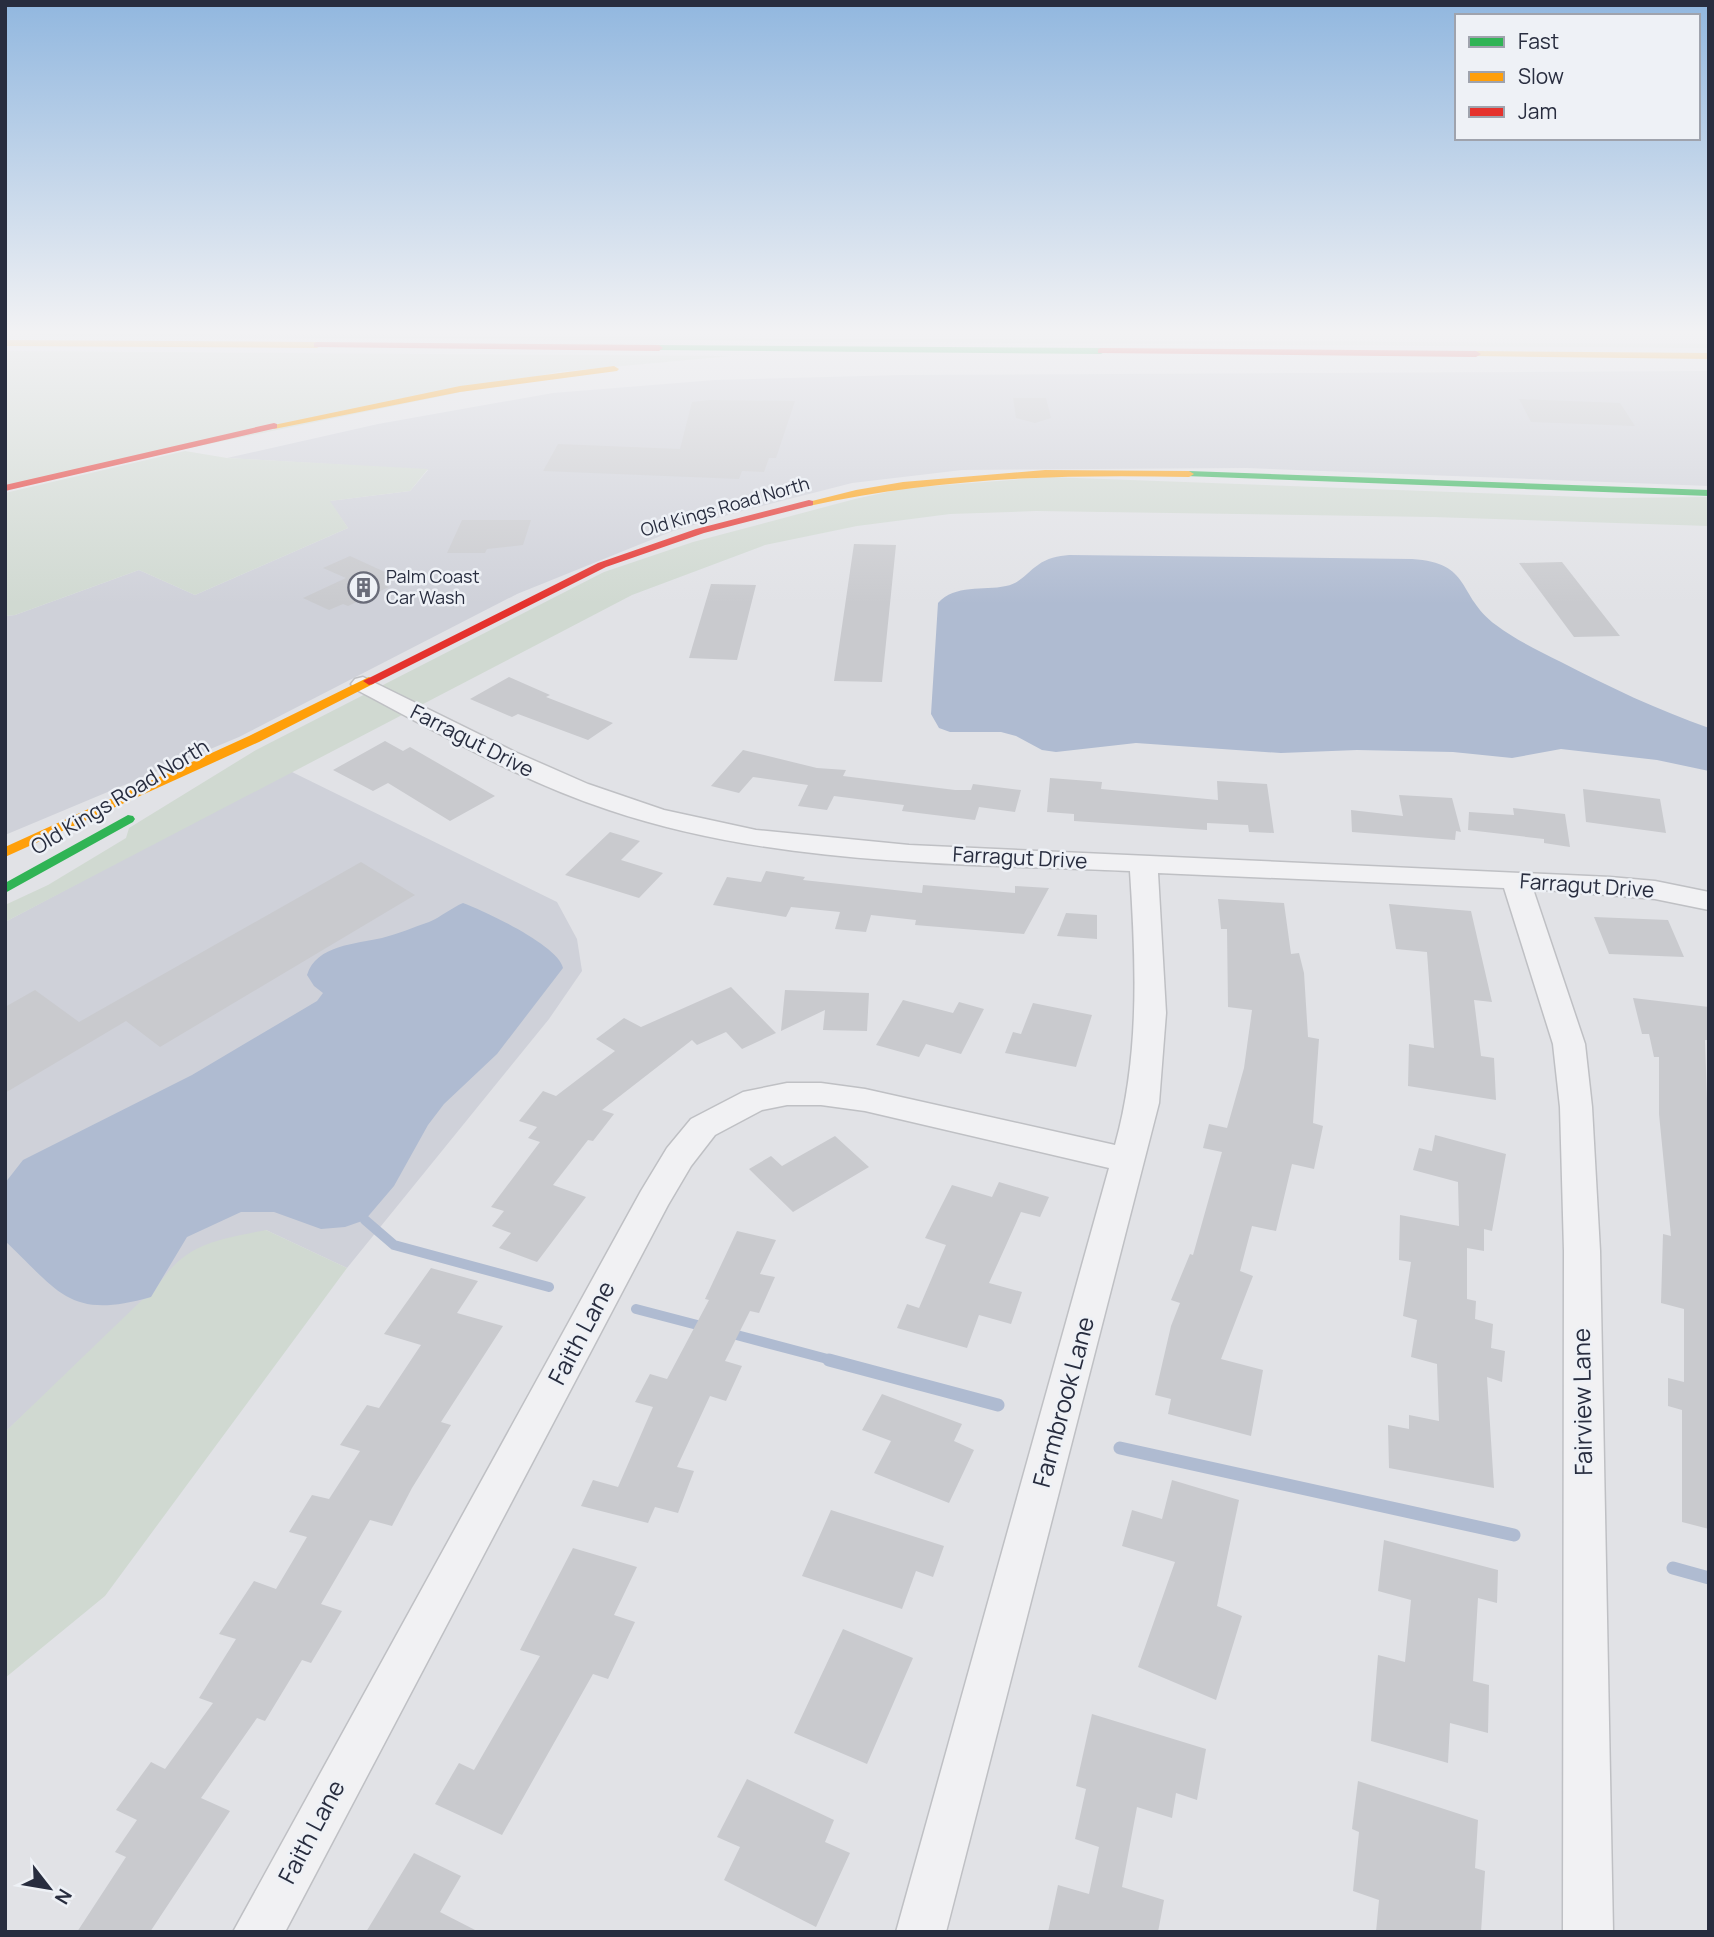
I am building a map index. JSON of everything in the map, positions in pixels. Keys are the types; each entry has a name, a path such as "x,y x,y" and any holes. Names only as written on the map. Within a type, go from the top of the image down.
{"main road":[{"path":"5,488 290,423"},
{"name":"Old Kings Road North","path":"5,853 254,739 576,578 650,546 792,507 898,485 1010,473 1100,471 1709,492"},
{"name":"Old Kings Road North","path":"5,889 153,805 254,739"}],"street":[{"name":"Farragut Drive","path":"363,684 544,777 592,797 699,827 789,842 874,852 1632,887 1709,901"},
{"name":"Farmbrook Lane","path":"920,1932 1143,1103 1151,1044 1152,969 1143,864"},
{"name":"Fairview Lane","path":"1516,881 1560,1010 1569,1044 1576,1107 1582,1251 1588,1932"},
{"name":"Faith Lane","path":"258,1932 653,1200 679,1157 703,1127 754,1100 787,1094 821,1094 865,1100 1129,1160"}],"shaded area":[{"path":"5,423 309,423 5,486"},
{"path":"1709,423 1709,486 1247,468 962,470 852,483 673,531 517,594 239,737 5,835 5,616 15,615 139,570 195,595 348,528 329,501 410,491 428,470 227,458 378,424"},
{"path":"185,451 227,458 428,469 410,491 330,501 348,528 195,595 139,570 15,615 5,616 5,493"},
{"path":"1050,477 1611,498 1709,497 1709,526 1433,517 1036,511 950,514 857,526 765,545 632,595 5,922 5,905 48,885 126,838 129,828 256,750 604,572 693,542 906,488"},
{"path":"290,771 557,902 577,939 582,971 549,1019 347,1268 266,1230 151,1297 5,1432 5,922"},
{"path":"266,1230 347,1268 105,1596 5,1678 5,1432 142,1300 151,1297 162,1279 186,1255 213,1242"}],"water":[{"path":"1069,555 1412,559 1431,562 1455,574 1483,614 1520,640 1615,689 1709,728 1709,771 1657,760 1561,749 1512,758 1453,752 1357,750 1281,753 1136,743 1056,752 1042,750 1016,736 1001,732 950,732 939,728 931,714 938,603 961,591 1011,585 1045,561"},
{"path":"463,903 503,921 535,940 558,959 563,968 497,1054 444,1104 428,1125 394,1186 365,1220 345,1227 321,1229 274,1212 241,1212 187,1237 151,1297 102,1305 84,1303 54,1288 5,1241 5,1183 23,1160 192,1075 317,1001 323,993 307,975 319,957 338,947 382,938 433,920"}],"building":[{"path":"687,423 788,423 776,458 769,458 764,472 742,471 739,479 543,471 558,444 680,449"},
{"path":"1567,423 1633,423 1635,426"},
{"path":"462,520 531,520 523,545 487,549 485,553 447,553"},
{"path":"854,544 896,545 882,682 834,681"},
{"name":"Palm Coast Car Wash","path":"350,556 398,578 384,585 389,587 348,606 343,604 329,610 303,598 346,578 323,568"},
{"path":"1562,562 1620,636 1574,637 1519,563"},
{"path":"711,584 756,585 737,660 689,658"},
{"path":"509,677 550,695 546,697 613,723 588,740 518,714 512,717 470,699"},
{"path":"385,741 403,751 410,747 495,796 450,821 388,783 373,791 333,770"},
{"path":"743,750 817,768 846,770 843,776 955,790 971,790 973,784 1021,790 1015,812 979,807 975,820 902,811 904,805 834,796 827,810 798,806 808,785 753,777 739,793 711,786"},
{"path":"1050,778 1102,782 1101,789 1218,800 1217,781 1267,784 1274,833 1249,832 1248,825 1207,823 1207,830 1074,821 1074,814 1047,812"},
{"path":"1583,789 1660,799 1666,833 1586,822"},
{"path":"1399,795 1452,798 1461,832 1456,831 1455,840 1352,832 1351,810 1403,816"},
{"path":"1513,808 1565,814 1570,847 1544,843 1544,839 1468,830 1469,812 1514,815"},
{"path":"610,832 640,841 621,860 663,873 639,898 565,875"},
{"path":"361,862 415,895 160,1047 126,1021 5,1093 5,1007 35,990 79,1022"},
{"path":"766,871 805,877 803,880 922,893 923,885 1015,893 1015,886 1049,888 1024,934 915,925 916,920 871,915 866,932 835,929 840,912 791,907 786,917 713,905 727,877 761,882"},
{"path":"1218,899 1284,903 1291,954 1299,953 1304,973 1308,1037 1319,1039 1313,1123 1323,1126 1314,1169 1292,1164 1276,1231 1252,1226 1240,1271 1253,1276 1221,1359 1263,1370 1251,1436 1168,1414 1171,1399 1155,1395 1171,1326 1180,1303 1171,1300 1190,1254 1193,1255 1222,1152 1203,1148 1209,1124 1227,1128 1244,1068 1252,1010 1228,1007 1227,929 1221,929"},
{"path":"1389,904 1471,911 1492,1002 1474,1000 1481,1056 1494,1058 1496,1100 1408,1086 1409,1044 1434,1048 1427,952 1396,949"},
{"path":"1066,913 1097,915 1097,939 1057,936"},
{"path":"1594,917 1668,920 1684,957 1609,954"},
{"path":"731,987 776,1033 742,1049 726,1032 697,1045 692,1040 602,1110 614,1114 593,1141 588,1140 553,1185 586,1197 537,1262 499,1248 511,1233 492,1226 504,1211 491,1207 540,1142 528,1138 537,1127 519,1121 543,1091 556,1096 615,1051 596,1039 624,1018 641,1027"},
{"path":"785,990 869,993 867,1031 823,1030 825,1010 781,1031"},
{"path":"1633,998 1709,1007 1709,1040 1705,1040 1709,1159 1709,1529 1682,1522 1682,1410 1668,1406 1668,1378 1684,1382 1684,1309 1661,1303 1663,1234 1671,1236 1659,1114 1659,1057 1654,1057 1649,1034 1642,1034"},
{"path":"903,1000 953,1013 959,1002 984,1009 961,1054 926,1044 919,1057 876,1045"},
{"path":"1033,1003 1092,1015 1076,1067 1005,1053 1013,1032 1021,1034"},
{"path":"1435,1135 1506,1154 1492,1231 1484,1229 1484,1251 1467,1248 1467,1299 1476,1301 1475,1319 1493,1324 1491,1348 1505,1351 1502,1382 1487,1377 1494,1488 1389,1468 1388,1425 1409,1429 1409,1415 1439,1421 1437,1364 1411,1357 1417,1320 1403,1316 1411,1262 1399,1260 1400,1215 1459,1226 1458,1182 1413,1170 1419,1148 1432,1151"},
{"path":"835,1136 869,1167 793,1212 749,1169 771,1156 782,1166"},
{"path":"999,1182 1049,1197 1040,1217 1021,1212 989,1283 1022,1292 1011,1324 979,1315 967,1348 897,1328 907,1304 919,1308 946,1245 925,1238 952,1185 992,1197"},
{"path":"737,1231 776,1240 760,1274 775,1277 759,1313 750,1311 725,1361 742,1366 726,1401 710,1396 677,1467 694,1471 678,1513 655,1507 648,1523 581,1506 593,1480 618,1487 653,1407 635,1402 650,1374 667,1379 709,1300 705,1299"},
{"path":"431,1268 478,1281 457,1313 503,1326 441,1422 451,1425 392,1526 370,1520 321,1604 342,1611 311,1663 302,1660 265,1721 257,1718 201,1798 230,1811 150,1932 77,1932 126,1857 115,1852 137,1820 116,1810 151,1762 165,1769 213,1703 199,1698 236,1639 219,1634 254,1581 276,1589 307,1537 289,1532 312,1495 329,1499 360,1451 340,1445 367,1405 379,1408 421,1345 384,1334"},
{"path":"882,1394 962,1424 954,1441 974,1450 949,1503 874,1473 891,1441 862,1430"},
{"path":"1172,1480 1239,1500 1217,1606 1242,1616 1216,1700 1138,1667 1175,1562 1122,1546 1132,1510 1162,1519"},
{"path":"831,1510 944,1546 933,1577 916,1571 902,1609 802,1576"},
{"path":"1384,1540 1498,1570 1497,1603 1478,1598 1473,1681 1489,1685 1488,1733 1450,1723 1448,1763 1371,1741 1378,1655 1405,1662 1411,1600 1378,1591"},
{"path":"573,1548 637,1567 614,1615 635,1622 608,1679 593,1674 502,1835 435,1804 459,1763 474,1770 540,1656 520,1650"},
{"path":"843,1629 913,1658 867,1764 794,1733"},
{"path":"1092,1714 1206,1749 1197,1800 1176,1793 1172,1818 1137,1807 1122,1887 1164,1900 1158,1932 1048,1932 1058,1885 1089,1894 1099,1847 1075,1839 1086,1789 1076,1786"},
{"path":"747,1779 834,1820 825,1842 850,1853 816,1927 724,1880 740,1847 717,1837"},
{"path":"1358,1781 1478,1820 1475,1868 1485,1871 1481,1932 1376,1932 1379,1900 1353,1891 1359,1832 1352,1829"},
{"path":"414,1853 461,1876 440,1912 479,1932 366,1932"}],"waterway":[{"path":"365,1220 394,1245 549,1287"},
{"path":"636,1309 705,1327"},
{"path":"729,1333 835,1361"},
{"path":"829,1360 998,1405"},
{"path":"1120,1448 1514,1535"},
{"path":"1673,1568 1709,1578"}],"traffic: fast":[{"path":"1189,474 1709,493"},
{"path":"5,889 128,819"}],"traffic: slow":[{"path":"274,426 287,423"},
{"path":"809,503 903,485 998,475 1093,472 1189,474"},
{"path":"5,853 254,739 369,681"}],"traffic: jam":[{"path":"5,488 274,426"},
{"path":"369,681 602,565 700,531 809,503"}],"place":[{"name":"Palm Coast Car Wash","path":"363,587"}]}
